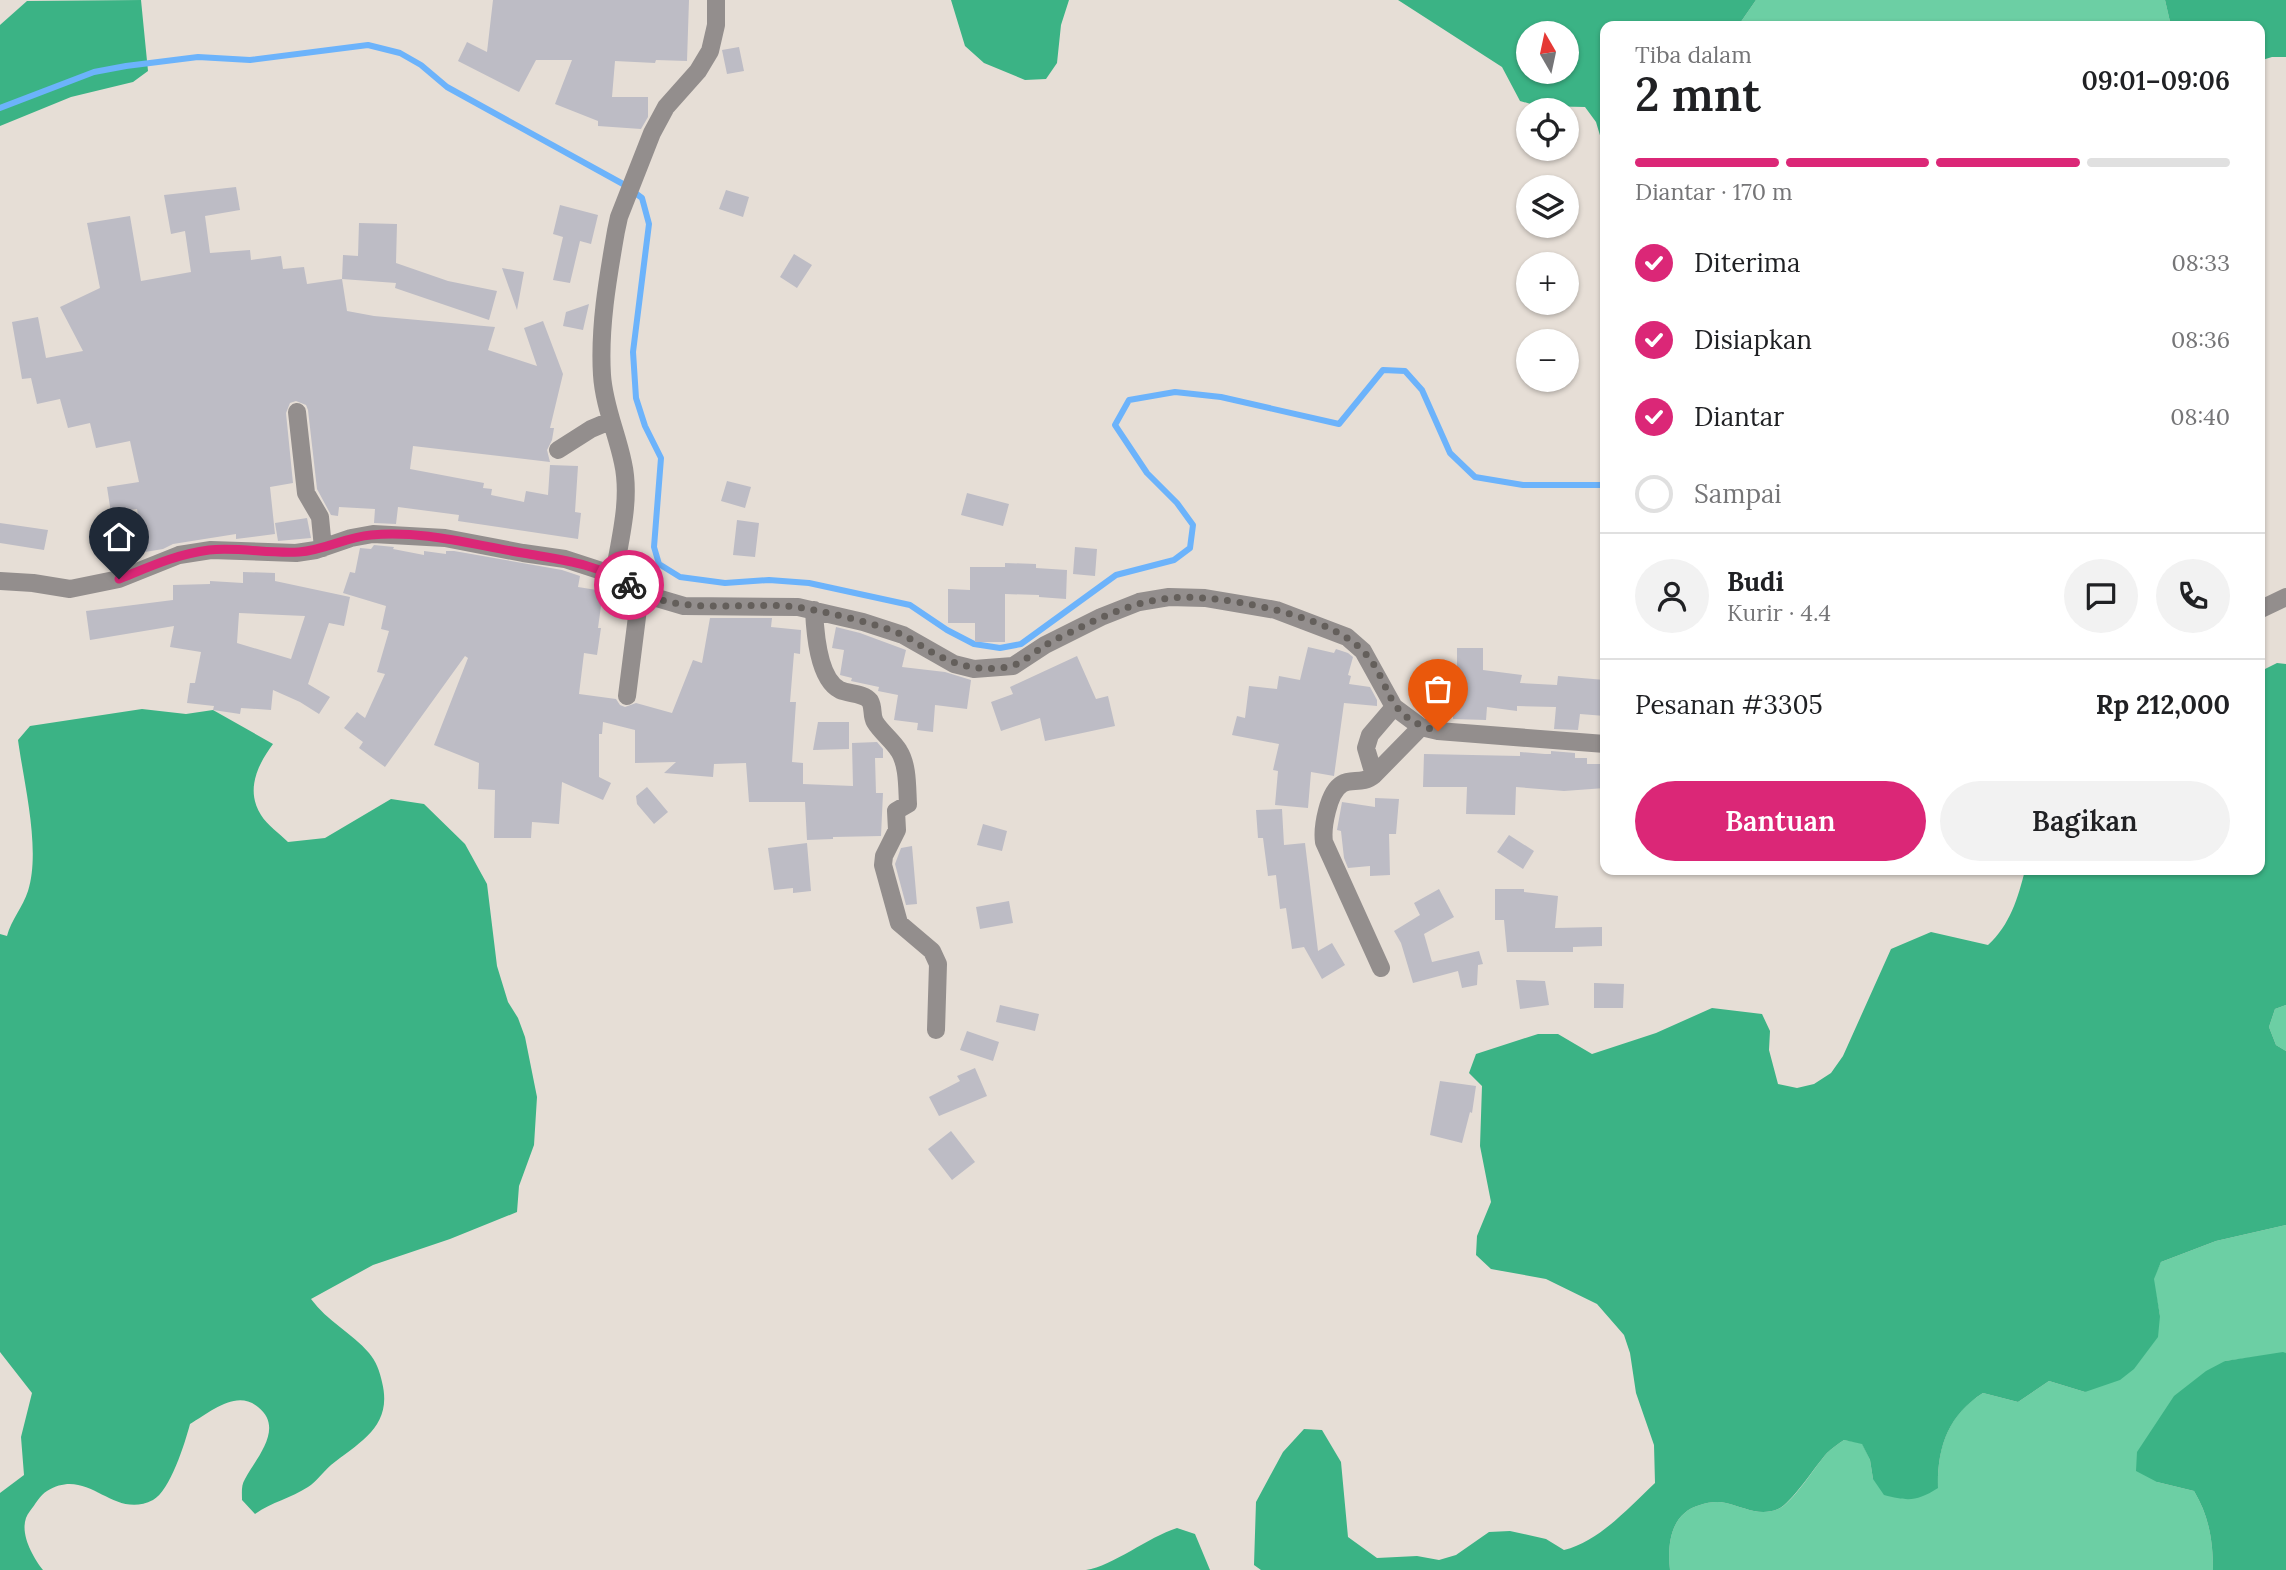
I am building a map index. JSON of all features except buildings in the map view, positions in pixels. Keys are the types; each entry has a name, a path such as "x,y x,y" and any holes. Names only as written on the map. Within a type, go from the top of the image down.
{"street":[{"path":"614,575 622,526 625,480 623,463 610,421 602,374 603,328 612,256 622,209 652,133 666,107 698,71 710,51 716,25 716,0"},
{"path":"297,412 306,492 320,517 323,548"},
{"path":"558,450 610,421"},
{"path":"0,581 70,589 119,579 156,563 211,550 296,552 323,548 373,534 445,538 565,559 614,575 640,593 684,606 766,605 814,610 903,635 954,664 974,669 1013,666 1045,645 1101,617 1139,602 1170,597 1205,598 1276,610 1347,637 1363,651 1394,707 1421,727 1438,731 1600,744"},
{"path":"627,696 640,593"},
{"path":"2265,607 2286,597"},
{"path":"814,610 817,644 823,668 832,684 838,689 866,697 871,702 876,723 903,759 908,804 896,811 897,830 884,856 884,865 899,922 932,951 938,964 936,1030"},
{"path":"1374,775 1366,748 1370,735 1394,707"},
{"path":"1381,968 1325,842 1322,829 1338,786 1365,781 1374,775 1421,727"}],"green space":[{"path":"141,0 148,71 133,82 71,97 0,126 0,25 27,1"},
{"path":"951,0 1069,0 1061,25 1057,63 1046,79 1025,80 984,63 965,46"},
{"path":"1398,0 1756,0 1741,21 1600,21 1600,135 1596,122 1585,107 1579,107 1579,98 1518,98 1502,67"},
{"path":"1756,0 2165,0 2170,21 1741,21"},
{"path":"2165,0 2286,0 2286,57 2265,59 2265,21 2170,21"},
{"path":"2277,663 2286,664 2286,1005 2275,1009 2269,1027 2276,1045 2286,1051 2286,1225 2216,1241 2161,1262 2154,1279 2160,1316 2158,1337 2134,1369 2120,1380 2085,1392 2049,1381 2018,1402 1983,1393 1961,1412 1947,1434 1940,1459 1938,1488 1918,1498 1884,1495 1873,1479 1870,1460 1862,1444 1844,1440 1827,1453 1796,1492 1778,1509 1758,1512 1716,1502 1690,1509 1673,1530 1669,1550 1670,1570 1261,1570 1254,1565 1256,1502 1283,1452 1304,1429 1322,1430 1341,1462 1348,1537 1377,1558 1417,1556 1439,1560 1456,1555 1489,1532 1510,1531 1546,1539 1564,1550 1577,1546 1601,1531 1655,1483 1654,1445 1636,1393 1630,1353 1624,1335 1597,1304 1546,1279 1491,1269 1476,1255 1477,1236 1491,1202 1480,1146 1482,1086 1469,1073 1476,1054 1538,1034 1558,1034 1592,1054 1656,1033 1712,1008 1762,1014 1770,1031 1769,1050 1778,1084 1797,1088 1814,1084 1831,1073 1843,1056 1891,949 1931,932 1988,945 2008,920 2024,875 2265,875 2265,669"},
{"path":"142,709 186,714 213,710 273,744 258,769 254,796 256,806 264,819 288,842 325,838 391,799 424,804 465,844 487,884 497,966 508,1002 525,1037 537,1097 534,1145 519,1186 517,1212 450,1239 373,1265 311,1299 371,1356 380,1374 384,1397 383,1410 372,1431 311,1485 255,1514 242,1500 242,1486 266,1443 269,1424 266,1415 250,1402 232,1401 190,1424 171,1477 153,1500 138,1505 125,1504 76,1484 62,1485 44,1493 30,1511 25,1525 30,1550 43,1570 0,1570 0,1493 24,1475 21,1437 32,1393 0,1352 0,934 7,936 26,897 32,875 33,856 18,740 30,726"},
{"path":"2286,1005 2286,1051 2276,1045 2269,1027 2275,1009"},
{"path":"2286,1225 2286,1353 2225,1361 2157,1482 2194,1491 2209,1529 2213,1570 1670,1570 1669,1550 1673,1530 1690,1509 1716,1502 1758,1512 1778,1509 1797,1492 1827,1453 1844,1440 1862,1443 1870,1460 1873,1479 1938,1488 1940,1459 1947,1433 1961,1411 1971,1402 1983,1393 2018,1402 2049,1381 2085,1392 2160,1316 2153,1279 2161,1262 2216,1241"},
{"path":"2286,1353 2286,1570 2213,1570 2209,1529 2194,1491 2157,1482 2136,1471 2137,1452 2174,1396 2206,1371 2225,1361"},
{"path":"1177,1528 1195,1534 1210,1570 1086,1570 1108,1563"}],"waterway":[{"path":"0,108 94,72 126,66 198,57 250,60 368,45 400,53 421,65 447,87 623,184 642,198 649,224 633,352 636,398 645,426 661,458 654,547 659,564 680,577 725,583 769,580 809,583 910,605 974,644 1000,648 1021,644 1116,575 1174,560 1190,548 1193,525 1177,503 1147,473 1115,425 1129,400 1175,392 1221,397 1339,424 1383,370 1405,371 1422,390 1450,453 1475,477 1523,485 1600,485"}],"way so far":[{"path":"629,585 640,593 684,606 766,605 814,610 903,635 954,664 974,669 1013,666 1045,645 1101,617 1139,602 1170,597 1205,598 1276,610 1347,637 1363,651 1394,707 1421,727 1438,731"}],"route":[{"path":"119,579 179,555 211,550 316,550 373,534 445,538 565,559 614,575 629,585"}]}
